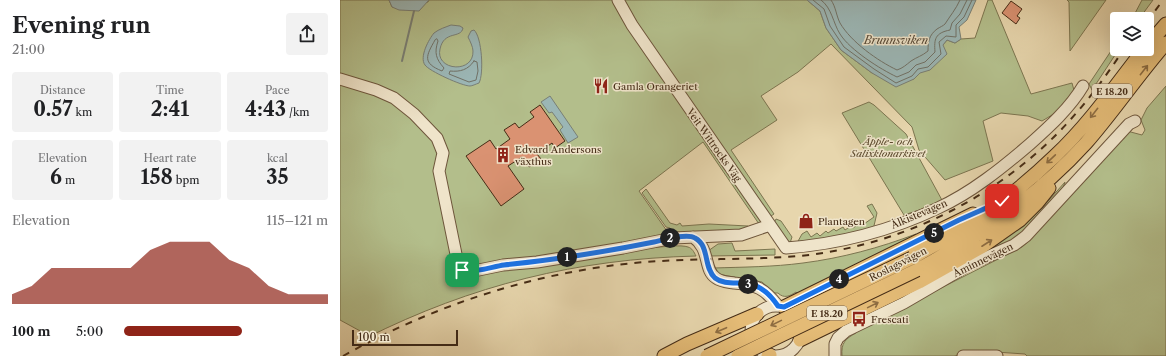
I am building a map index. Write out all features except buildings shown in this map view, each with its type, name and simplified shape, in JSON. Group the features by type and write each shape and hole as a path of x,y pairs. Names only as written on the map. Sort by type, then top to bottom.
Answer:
{"main road":[{"path":"1154,38 1166,24"},
{"name":"Roslagsvägen","path":"707,356 914,264 948,253 994,224 1032,195 1057,172 1103,123 1166,43"},
{"name":"Roslagsvägen","path":"738,356 914,264 1002,201 1056,156 1089,120 1139,56"},
{"path":"797,348 983,246 1020,220 1048,191 1057,172"},
{"path":"781,306 959,220 1002,201"},
{"path":"664,356 687,344 758,313"}],"street":[{"name":"Veit Wittrocks Väg","path":"618,0 632,25 786,248"},
{"path":"340,79 376,90 394,98 414,114 437,138 443,153 439,171 457,259 462,270 469,272 503,265 537,262 673,238 741,235 770,225"},
{"name":"Ålkistevägen","path":"786,248 825,243 865,235 938,208 974,187 1019,153 1041,134 1076,98 1083,86"},
{"name":"Åminnevägen","path":"835,356 835,344 838,338 846,331 904,303 971,264 1014,245 1026,236 1129,124 1135,121"},
{"path":"704,250 706,240 711,236"},
{"path":"693,237 700,241 709,269 715,278 724,282 754,285 770,295 781,306 792,311 798,318 801,326 797,348 785,354 771,356 759,349 752,338 752,326 764,295 763,291"},
{"path":"758,313 768,307 781,306"},
{"path":"963,356 997,356"}],"green space":[{"path":"340,0 389,0 392,7 428,2 429,0 807,0 820,11 826,28 841,50 872,73 914,79 947,40 955,43 961,39 975,38 988,0 992,0 1031,94 1072,83 1075,94 1062,109 1042,121 1028,116 1001,113 983,121 993,161 945,180 919,150 912,127 831,44 798,72 761,96 777,120 731,150 774,214 759,224 703,142 639,191 669,234 589,257 670,246 691,248 696,256 652,258 609,263 567,269 526,278 446,303 406,319 366,338 362,332 340,320"},
{"path":"1067,0 1106,0 1070,51 1069,2"},
{"path":"1142,0 1153,0 1144,12 1136,12"},
{"path":"1110,52 1110,56 1114,56 1092,90 1089,84"},
{"path":"1166,86 1166,356 1027,356 1025,354 980,351 954,356 842,356 844,342 856,333 856,331 1022,247 1127,131 1142,135 1145,130 1141,120 1147,108"},
{"name":"Äpple- och Salixklonarkivet","path":"869,102 906,134 943,202 904,215 842,113"},
{"path":"1065,182 1062,191 1019,238 966,260 1009,233 1041,209"},
{"path":"646,189 670,223 677,225 680,223 682,226 709,224 748,226 749,231 672,234 670,228 666,227 642,193"},
{"path":"872,204 877,213 873,230 797,243 802,234 807,231 811,237 817,233 820,236 826,231 828,233 834,229 836,231 843,227 845,230 851,226 853,228 859,224 861,226 874,217 867,206"},
{"path":"776,219 781,221 792,237 790,243 774,223"},
{"path":"916,234 918,237 799,295 796,292 789,296 782,296 778,293 774,293 762,282 717,274 714,268 758,267 818,261 860,252"},
{"path":"732,243 735,251 775,249 775,255 709,256 708,251 718,244"}],"water":[{"path":"389,0 429,0 419,11 399,10 392,7"},
{"name":"Brunnsviken","path":"807,0 976,0 967,20 959,27 961,39 955,43 947,40 943,45 947,54 930,70 920,73 914,79 896,87 872,73 841,50 826,28 820,11"},
{"path":"451,25 460,26 463,28 462,31 445,39 440,49 440,56 443,62 455,67 468,63 472,58 473,51 468,37 471,31 474,30 479,40 482,64 479,83 470,86 460,84 428,68 423,62 427,44 434,33"},
{"path":"550,96 578,137 568,143 560,130 563,127 552,112 549,113 541,102"}],"waterway":[{"path":"402,61 414,11"}],"railway":[{"path":"1154,12 1163,0"},
{"path":"343,356 408,324 475,297 580,270 662,261 799,256 837,250 875,241 912,229 948,213 982,194 1044,147 1071,119 1119,56"}],"place":[{"name":"Gamla Orangeriet","path":"601,86"},
{"name":"Edvard Andersons växthus","path":"503,155"},
{"name":"Plantagen","path":"806,221"},
{"name":"Frescati","path":"859,319"}],"route":[{"path":"462,270 469,272 503,265 537,262 623,248 673,238 693,237 700,241 709,269 715,278 724,282 754,285 770,295 778,306 784,307 959,220 1002,201"}]}
